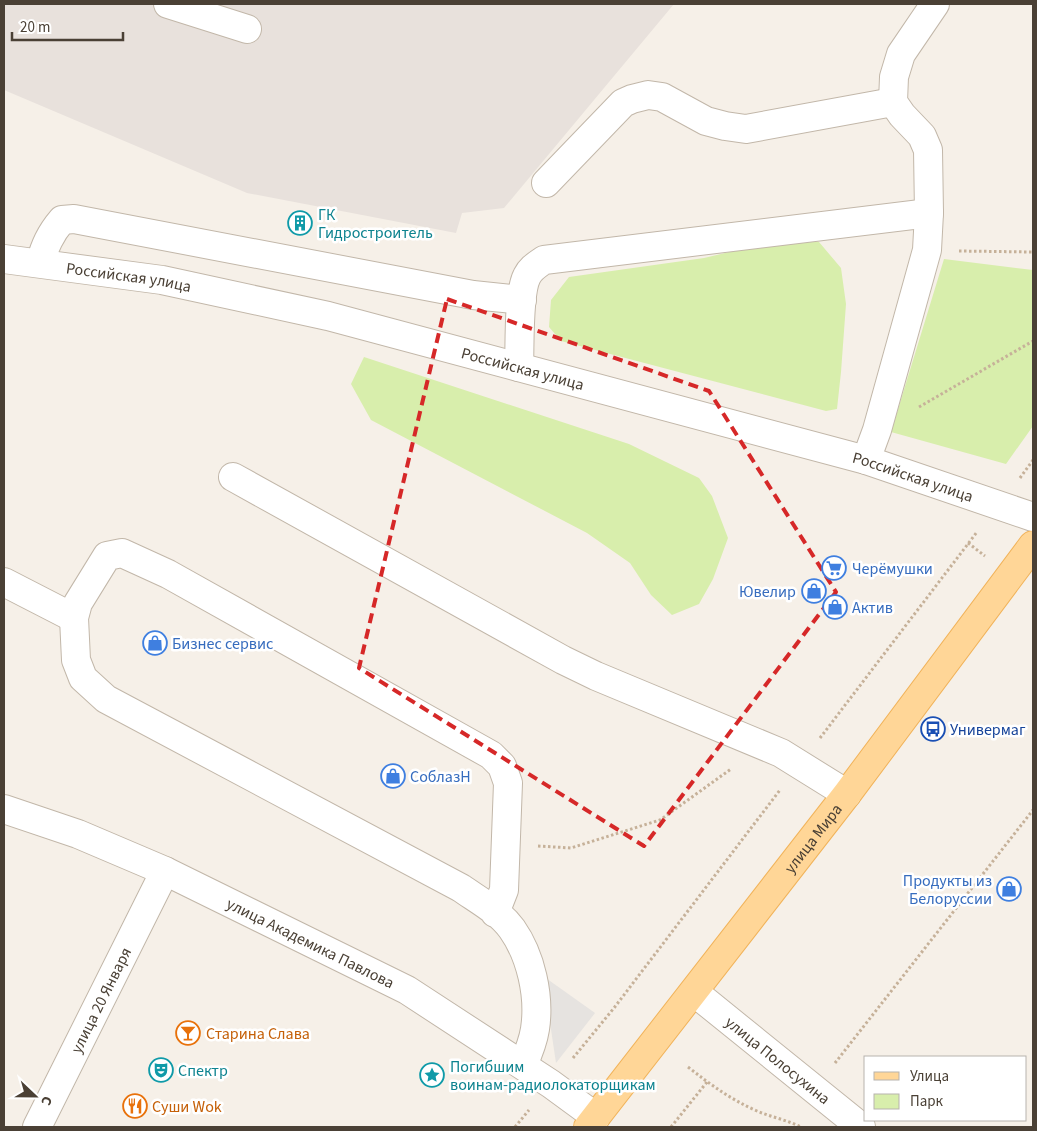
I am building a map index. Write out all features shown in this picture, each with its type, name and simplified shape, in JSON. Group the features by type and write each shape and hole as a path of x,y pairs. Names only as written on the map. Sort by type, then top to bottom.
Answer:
{"main road":[{"name":"улица Мира","path":"592,1122 847,794 1033,545"}],"street":[{"path":"168,4 247,29"},
{"path":"866,460 877,430 927,250 929,213 928,150 922,136 902,115 893,102 894,77 901,54 935,4"},
{"path":"546,183 623,103 648,95 662,97 706,121 746,129 893,102"},
{"path":"519,367 522,300 526,277 533,267 544,260 929,213"},
{"path":"40,264 46,242 53,230 62,220 74,219 472,295 522,300"},
{"name":"Российская улица","path":"4,259 162,280 328,316 866,460 1033,517"},
{"path":"233,477 564,660 596,676 781,752 847,794"},
{"path":"496,913 504,890 508,783 502,766 491,755 168,574 122,553 107,556 78,603 74,618 76,660 83,678 106,699 452,884 496,913 512,928 525,954 534,987 536,1008 535,1030 530,1050 522,1065"},
{"path":"4,582 74,618"},
{"name":"улица Академика Павлова","path":"4,810 78,834 165,871 407,990 522,1065 592,1122"},
{"name":"улица 20 Января","path":"37,1127 165,871"},
{"name":"улица Полосухина","path":"694,992 860,1127"}],"path":[{"path":"927,250 1033,252"},
{"path":"877,430 1033,341"},
{"path":"505,844 570,848 660,820 763,746"},
{"path":"814,1089 1033,810"},
{"path":"688,1067 737,1102 801,1127"},
{"path":"671,1127 707,1082"},
{"path":"515,1127 533,1106"}],"highlighted area":[{"path":"447,299 709,391 836,592 644,846 359,668"}],"shaded area":[{"path":"4,4 674,4 504,208 462,213 456,233 247,193 4,90"},
{"path":"543,976 595,1013 556,1063"}],"green space":[{"path":"797,236 819,242 841,268 846,304 837,409 826,411 561,341 549,327 551,300 569,277 704,258"},
{"path":"944,259 1033,270 1033,426 1006,464 891,432"},
{"path":"364,357 629,444 699,478 712,496 728,538 713,579 699,604 672,615 651,595 630,563 587,533 371,420 351,384"}],"place":[{"name":"ГК Гидростроитель","path":"300,223"},
{"name":"Черёмушки","path":"834,568"},
{"name":"Ювелир","path":"814,591"},
{"name":"Актив","path":"835,607"},
{"name":"Бизнес сервис","path":"155,643"},
{"name":"Универмаг","path":"933,729"},
{"name":"СоблазН","path":"393,776"},
{"name":"Продукты из Белоруссии","path":"1009,889"},
{"name":"Старина Слава","path":"188,1033"},
{"name":"Спектр","path":"161,1070"},
{"name":"Погибшим воинам-радиолокаторщикам","path":"432,1075"},
{"name":"Суши Wok","path":"135,1106"}]}
